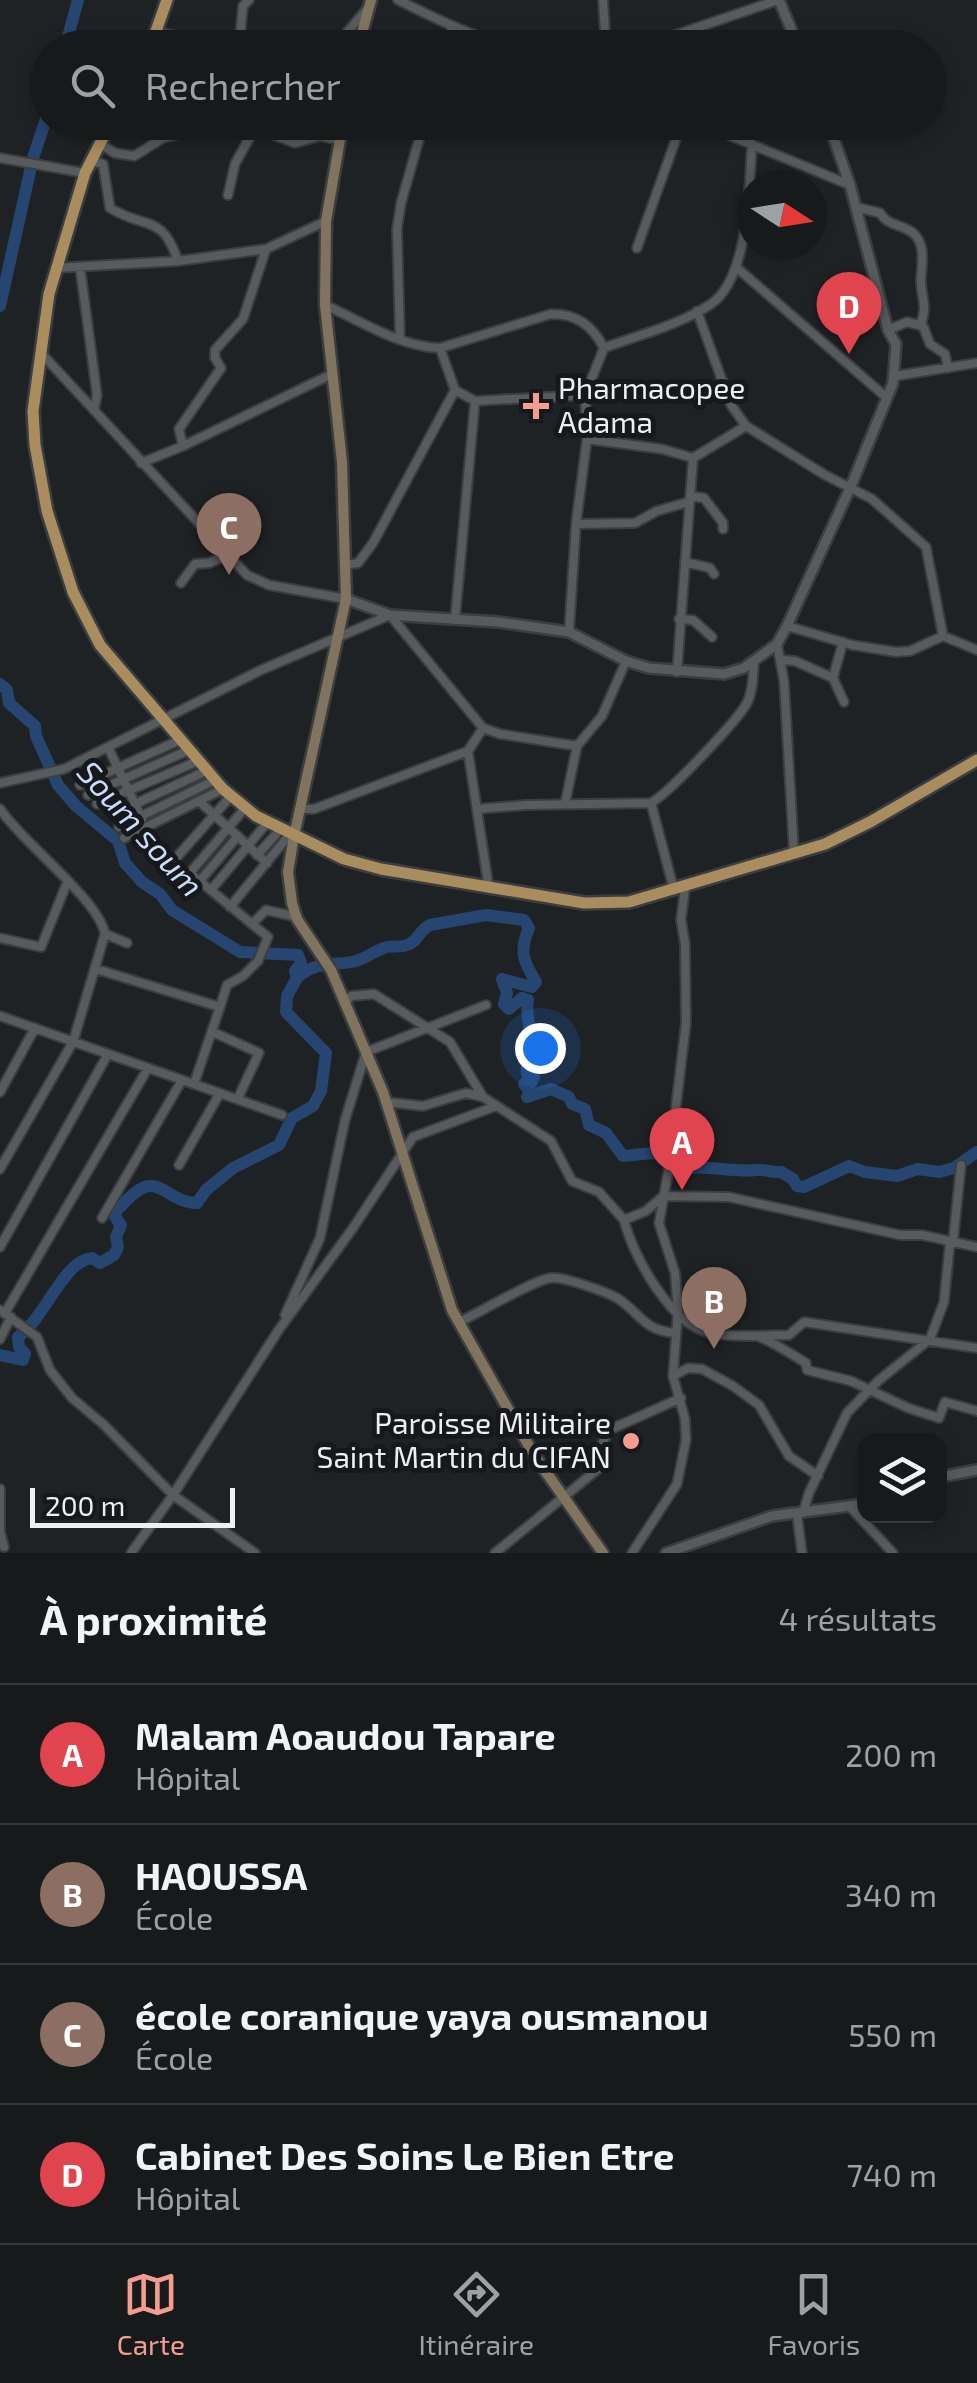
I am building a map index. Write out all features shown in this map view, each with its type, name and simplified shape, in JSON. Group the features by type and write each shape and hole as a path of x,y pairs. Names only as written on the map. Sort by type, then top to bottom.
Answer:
{"main road":[{"path":"157,30 167,0"},
{"path":"362,30 368,5"},
{"path":"102,140 88,167 55,268 40,352 33,411 47,511 72,592 100,645 210,775 245,808 288,834 344,859 381,869 584,904 629,902 794,854 870,822 977,760"},
{"path":"340,140 326,221 325,305 342,462 346,600 301,809 288,834 289,891 297,917 346,1002 386,1102 452,1310 515,1424 602,1553"}],"street":[{"path":"241,30 243,6 248,0"},
{"path":"398,0 466,30"},
{"path":"603,0 605,30"},
{"path":"690,30 778,0 791,30"},
{"path":"348,30 368,5"},
{"path":"451,30 452,26"},
{"path":"100,144 116,153 134,156 160,140"},
{"path":"228,195 235,164 248,140"},
{"path":"400,339 400,203 419,140"},
{"path":"637,248 676,140"},
{"path":"742,140 850,185"},
{"path":"40,352 227,555 258,581 346,600 390,615 569,632 626,661 677,672 724,674 754,663 777,644 788,626 895,376 896,344 888,330 834,140"},
{"path":"569,632 576,524 587,439 585,396 604,348 697,311 714,302 726,288 736,267 749,192 752,144"},
{"path":"0,158 88,167 103,164 110,208 153,223 164,231 178,261"},
{"path":"856,206 880,213 886,222 912,232 917,239 924,262 921,283 926,303 920,324 930,344 944,354 948,368"},
{"path":"55,268 178,261 266,249 326,221"},
{"path":"183,446 180,428 220,368 215,350 243,318 266,249"},
{"path":"80,267 97,396 94,410"},
{"path":"736,267 887,398"},
{"path":"325,305 426,348 440,348 550,314 565,314 594,330 604,348"},
{"path":"697,311 731,404 746,426 824,475 872,499 926,547 943,636"},
{"path":"888,330 907,322 920,324"},
{"path":"440,348 455,390 475,401 585,396"},
{"path":"895,376 977,363"},
{"path":"141,463 332,374"},
{"path":"346,565 358,563 373,544 455,390"},
{"path":"454,620 475,401"},
{"path":"587,439 662,449 694,458 746,426"},
{"path":"677,672 694,458"},
{"path":"576,524 635,522 689,499 704,498 722,523 722,529"},
{"path":"181,583 196,564 208,564 227,555"},
{"path":"685,562 710,568 714,574"},
{"path":"0,782 64,769 161,718 390,615"},
{"path":"390,615 482,728 577,746"},
{"path":"680,619 698,623 712,637"},
{"path":"788,626 896,652 910,651 943,636 977,650"},
{"path":"832,678 843,642"},
{"path":"777,644 782,660 794,854"},
{"path":"782,660 794,661 832,678 844,702"},
{"path":"565,804 577,746 602,716 626,661"},
{"path":"478,809 651,803 746,705 754,663"},
{"path":"301,809 314,808 468,750 482,728"},
{"path":"80,785 180,740"},
{"path":"108,746 146,828"},
{"path":"468,750 489,890"},
{"path":"88,795 124,779 210,775"},
{"path":"97,804 128,791 210,775"},
{"path":"124,838 200,802 210,775"},
{"path":"118,812 210,775"},
{"path":"176,858 214,815 210,775"},
{"path":"119,826 210,775"},
{"path":"200,802 267,863"},
{"path":"632,1553 677,1484 686,1440 674,1376 676,1274 658,1223 686,1023 685,944 680,889 651,803"},
{"path":"194,1084 228,986 249,971 266,948 268,936 230,908 190,870 245,808"},
{"path":"0,1169 73,1042 104,934 103,924 84,896 1,814"},
{"path":"211,890 268,823"},
{"path":"257,856 288,834"},
{"path":"230,908 288,834"},
{"path":"200,882 238,836"},
{"path":"0,938 44,945 68,883"},
{"path":"252,924 266,910 297,917"},
{"path":"104,934 127,943"},
{"path":"96,969 220,1008"},
{"path":"346,1002 351,996 374,994 428,1026 457,1048 483,1097"},
{"path":"278,1331 320,1238 345,1120 366,1052 486,1005"},
{"path":"0,1016 282,1115"},
{"path":"0,1092 35,1028"},
{"path":"212,1032 259,1054 238,1098"},
{"path":"0,1247 108,1054"},
{"path":"0,1339 5,1313 148,1068"},
{"path":"102,1218 182,1080"},
{"path":"386,1102 424,1106 466,1093 483,1097 552,1141 572,1181 600,1192 624,1220 641,1264 659,1293 700,1330 712,1334 789,1335 804,1322 977,1348"},
{"path":"178,1165 220,1094"},
{"path":"131,1553 413,1136 496,1106"},
{"path":"802,1553 800,1514 847,1412 930,1339 944,1302 960,1164"},
{"path":"624,1220 646,1211 663,1196 729,1197 900,1235 977,1247"},
{"path":"459,1322 550,1278 608,1294 625,1304 640,1322 663,1332 675,1332"},
{"path":"5,1313 32,1332 50,1370 72,1398 173,1495 254,1553"},
{"path":"754,1334 793,1354 806,1364 807,1370 871,1389 908,1408 939,1418 944,1402 977,1412"},
{"path":"674,1376 688,1368 702,1369 734,1386 759,1405 790,1456 818,1476"},
{"path":"496,1553 599,1468 599,1450 609,1430 680,1398"},
{"path":"947,1475 977,1470"},
{"path":"0,1489 4,1547"},
{"path":"666,1553 772,1516 857,1506"},
{"path":"852,1508 894,1553"}],"waterway":[{"name":"Soum soum","path":"70,30 78,0"},
{"name":"Soum soum","path":"0,306 39,140"},
{"name":"Soum soum","path":"0,684 7,690 9,703 35,726 58,785 76,806 118,841 125,863 142,882 160,894 172,910 240,952 298,955 301,963 295,971 297,978 319,966 356,961 386,947 407,945 430,925 486,915 524,920 529,928 524,956 536,982 532,987 502,979 507,993 504,1004 509,1009 522,998 528,1000 528,1042 551,1058 548,1065 533,1060 527,1065 527,1074 534,1077 531,1083 524,1084 530,1092 527,1097 551,1089 569,1097 572,1104 585,1109 589,1125 606,1133 623,1156 661,1154 683,1169 781,1172 804,1187 849,1166 897,1176 918,1169 939,1172 954,1168 977,1152"},
{"path":"0,1355 23,1360 25,1354 18,1337 63,1279 82,1261 92,1258 100,1263 114,1255 121,1225 115,1217 117,1209 136,1192 153,1186 197,1203 206,1190 233,1168 279,1145 292,1118 313,1106 321,1091 326,1053 286,1012 287,996 297,978"}],"place":[{"name":"Cabinet Des Soins Le Bien Etre","path":"849,354"},
{"name":"Pharmacopee Adama","path":"536,406"},
{"name":"école coranique yaya ousmanou","path":"229,575"},
{"name":"Malam Aoaudou Tapare","path":"682,1190"},
{"name":"HAOUSSA","path":"714,1349"},
{"name":"Paroisse Militaire Saint Martin du CIFAN","path":"631,1441"}]}
